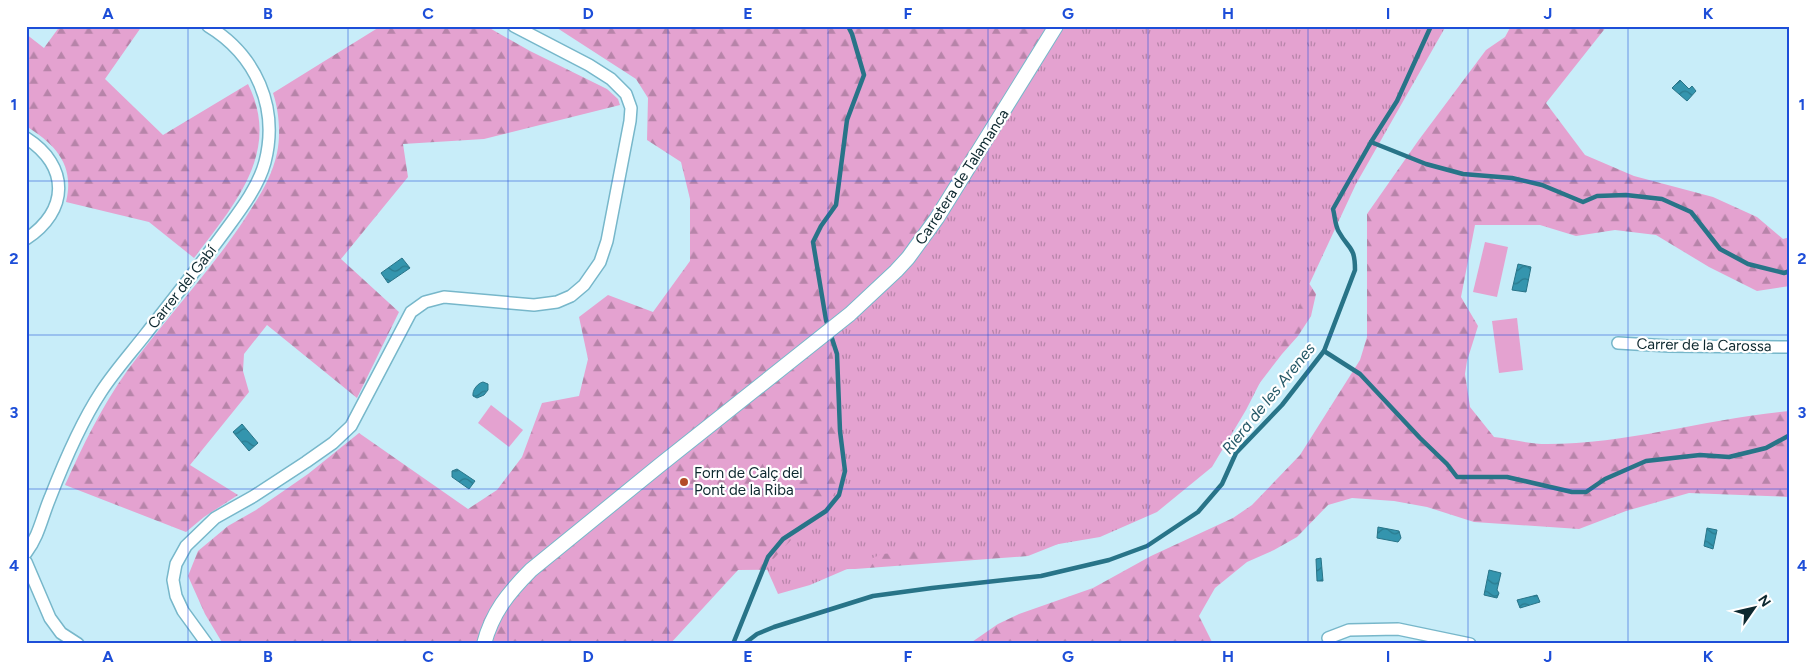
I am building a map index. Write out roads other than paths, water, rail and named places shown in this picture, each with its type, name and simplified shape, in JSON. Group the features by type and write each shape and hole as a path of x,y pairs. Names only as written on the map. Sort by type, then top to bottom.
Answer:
{"street":[{"name":"Carrer del Gabí","path":"26,553 38,532 69,454 101,392 215,245 244,204 265,163 270,119 266,98 257,77 242,55 222,35 208,26"},
{"path":"207,644 183,611 176,596 173,580 176,564 186,546 215,518 254,496 306,462 333,443 351,426 412,312 426,302 444,297 534,305 557,302 571,296 584,285 600,262 607,241 630,121 631,108 626,94 611,80 589,65 514,26"},
{"name":"Carretera de Talamanca","path":"484,644 491,620 513,589 531,570 850,314 890,278 918,244 1011,102 1056,26"},
{"path":"26,138 44,152 55,167 59,183 54,210 35,234 26,239"},
{"name":"Carrer de la Carossa","path":"1618,343 1669,346 1790,347"},
{"path":"26,562 50,618 61,633 78,644"},
{"path":"1328,638 1349,630 1398,629 1470,644"}],"water":[{"path":"1680,80 1689,89 1692,86 1696,91 1687,101 1672,88"},
{"path":"402,258 410,268 388,283 381,273"},
{"path":"1518,264 1531,267 1526,292 1512,290"},
{"path":"483,382 488,384 488,390 484,395 477,398 473,396 473,391"},
{"path":"242,424 258,443 249,451 233,432"},
{"path":"457,469 475,481 469,489 452,477 452,471"},
{"path":"1378,527 1399,531 1401,538 1398,542 1377,538"},
{"path":"1707,528 1717,530 1713,549 1704,546"},
{"path":"1321,558 1323,581 1317,581 1316,559"},
{"path":"1489,570 1501,573 1497,598 1484,595"},
{"path":"1537,595 1540,602 1520,608 1517,600"}],"waterway":[{"path":"733,644 768,557 783,539 826,511 839,495 845,471 840,431 837,354 826,320 813,242 821,226 836,205 847,120 864,75 848,26"},
{"name":"Riera de les Arenes","path":"744,644 757,634 774,627 873,596 1041,576 1109,560 1147,546 1198,512 1222,484 1236,453 1282,405 1324,351 1355,270 1353,252 1338,230 1333,209 1397,101 1431,26"},
{"path":"1371,142 1426,164 1463,174 1512,178 1542,185 1583,202 1597,196 1626,195 1662,199 1691,212 1720,249 1748,264 1784,273 1790,271"},
{"path":"1324,351 1360,374 1447,464 1457,477 1507,477 1572,492 1586,492 1605,479 1646,461 1700,455 1729,457 1766,448 1790,435"}],"place":[{"name":"Forn de Calç del Pont de la Riba","path":"684,482"}]}
